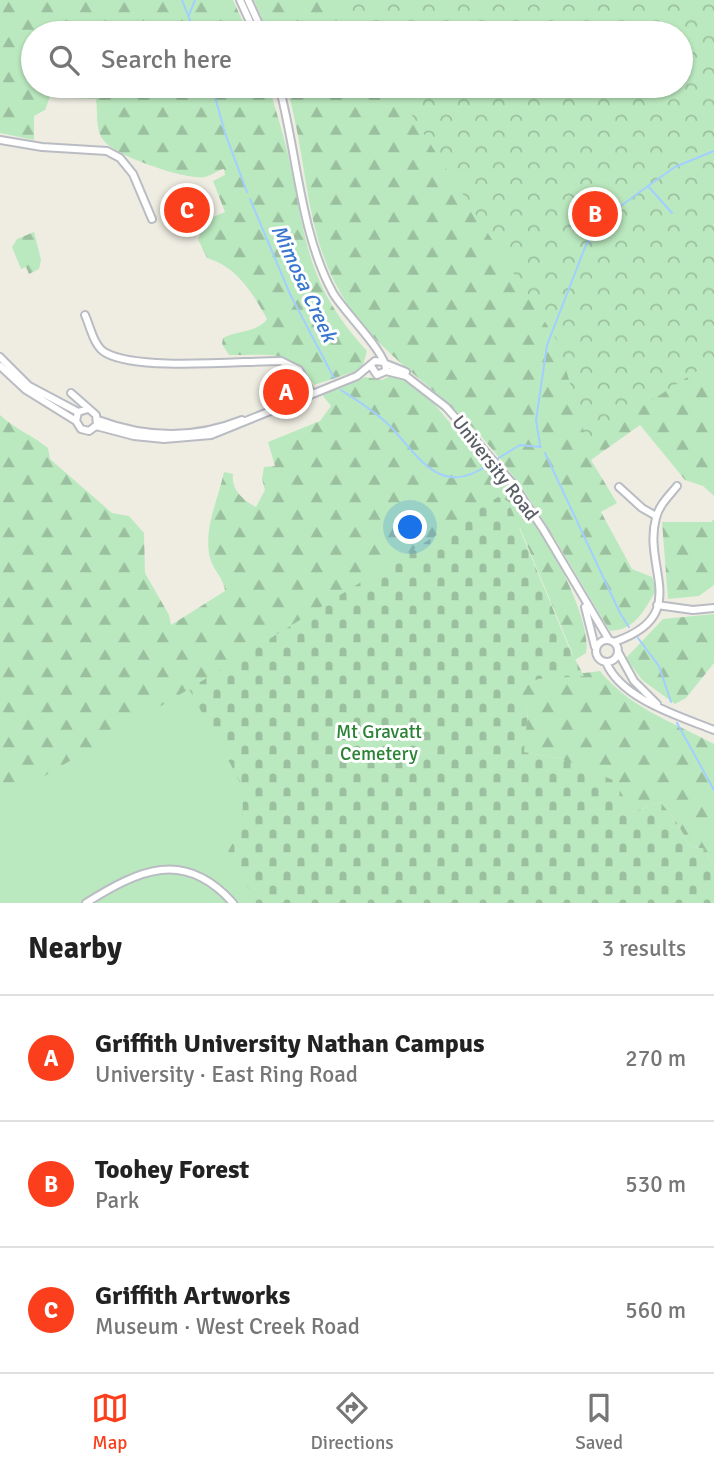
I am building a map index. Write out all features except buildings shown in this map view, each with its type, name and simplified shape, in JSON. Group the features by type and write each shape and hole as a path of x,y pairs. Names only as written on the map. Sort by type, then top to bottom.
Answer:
{"street":[{"path":"245,2 251,21"},
{"path":"245,2 255,21"},
{"path":"280,98 317,263 338,306 373,351 374,374"},
{"path":"280,98 320,264 345,312 385,366"},
{"path":"0,140 42,147 107,151 120,158 133,174 152,219"},
{"path":"85,315 98,345 106,353 147,362 281,361 299,370 312,394"},
{"path":"0,357 29,386 82,411 94,412 97,423"},
{"path":"357,376 372,364 385,366"},
{"path":"0,366 43,403 76,421 84,431 97,423 137,431 187,434 228,426 357,376 380,375 385,366"},
{"name":"University Road","path":"385,366 398,367 446,407 513,484 563,560 634,681 658,705"},
{"path":"97,423 134,436 164,439 211,436 312,394"},
{"path":"76,421 82,411"},
{"path":"615,646 613,660 606,662 597,657 596,649 599,643 615,646 646,623 657,605 661,582 654,536 656,516 677,486"},
{"path":"619,487 642,508 656,516"},
{"name":"University Road","path":"580,592 596,649"},
{"path":"657,605 693,610 714,607"},
{"name":"University Road","path":"606,662 628,691 641,700 714,730"},
{"name":"University Road","path":"695,723 714,736"},
{"path":"86,903 130,876 172,870 206,880 233,903"}],"green space":[{"path":"0,0 233,0 243,21 21,21 21,98 50,98 45,110 34,116 34,140 0,133"},
{"path":"254,0 714,0 714,496 703,486 685,480 640,425 591,460 617,503 601,512 632,569 652,577 656,590 638,618 626,627 610,631 532,503 497,455 459,413 363,326 348,305 334,281 317,234 290,98 693,98 693,21 263,21"},
{"path":"338,0 714,0 714,360 587,442 558,342 401,98 693,98 693,21 351,21"},
{"path":"73,98 272,98 313,264 332,306 367,351 362,369 314,385 287,359 268,355 229,355 222,344 223,338 258,327 267,319 243,282 218,262 207,258 198,239 202,231 198,223 225,212 213,181 225,175 224,169 207,176 182,175 136,160 111,147 101,137 96,99"},
{"path":"34,232 41,260 39,269 29,274 26,267 21,269 12,247 17,239"},
{"path":"390,376 412,384 422,392 508,483 524,504 549,545 573,593 586,637 586,653 575,660 520,528 245,785 260,903 242,903 0,825 0,415 48,448 50,459 112,513 129,516 144,533 145,573 169,615 171,625 225,591 208,547 210,525 224,472 233,474 234,485 239,494 256,507 265,490 262,479 264,467 275,466 268,442 320,421 331,406 323,396 325,394 365,377 382,380"},
{"name":"Mt Gravatt Cemetery","path":"498,497 508,501 570,650 584,676 538,679 518,691 528,711 524,752 562,759 613,780 633,812 660,802 674,818 690,846 704,849 714,866 714,903 256,903 228,851 242,827 243,787 189,689"},
{"path":"714,519 714,585 699,596 668,599 662,522 711,522"},
{"path":"714,614 714,663 686,698 675,704 642,680 626,658 663,619"},
{"path":"600,671 638,705 714,744 714,866 704,849 690,846 674,818 660,802 633,812 562,759 523,752 528,711 517,691 538,679"},
{"path":"189,689 243,788 242,827 228,851 256,903 0,903 0,803"}],"waterway":[{"name":"Mimosa Creek","path":"182,0 190,21"},
{"name":"Mimosa Creek","path":"189,15 195,0"},
{"name":"Mimosa Creek","path":"215,98 247,192"},
{"path":"540,445 536,420 547,345 586,245 618,208 675,167 714,151"},
{"path":"648,186 672,213"},
{"name":"Mimosa Creek","path":"250,199 290,294 334,378"},
{"name":"Mimosa Creek","path":"341,390 385,421 432,470 444,476 457,477 471,474 488,465"},
{"name":"Mimosa Creek","path":"497,459 520,445 541,447"},
{"name":"Mimosa Creek","path":"545,453 629,627"},
{"name":"Mimosa Creek","path":"638,638 659,666 671,702"},
{"name":"Mimosa Creek","path":"677,723 714,790"}],"place":[{"name":"Griffith Artworks","path":"187,210"},
{"name":"Toohey Forest","path":"595,214"},
{"name":"Griffith University Nathan Campus","path":"286,392"}]}
